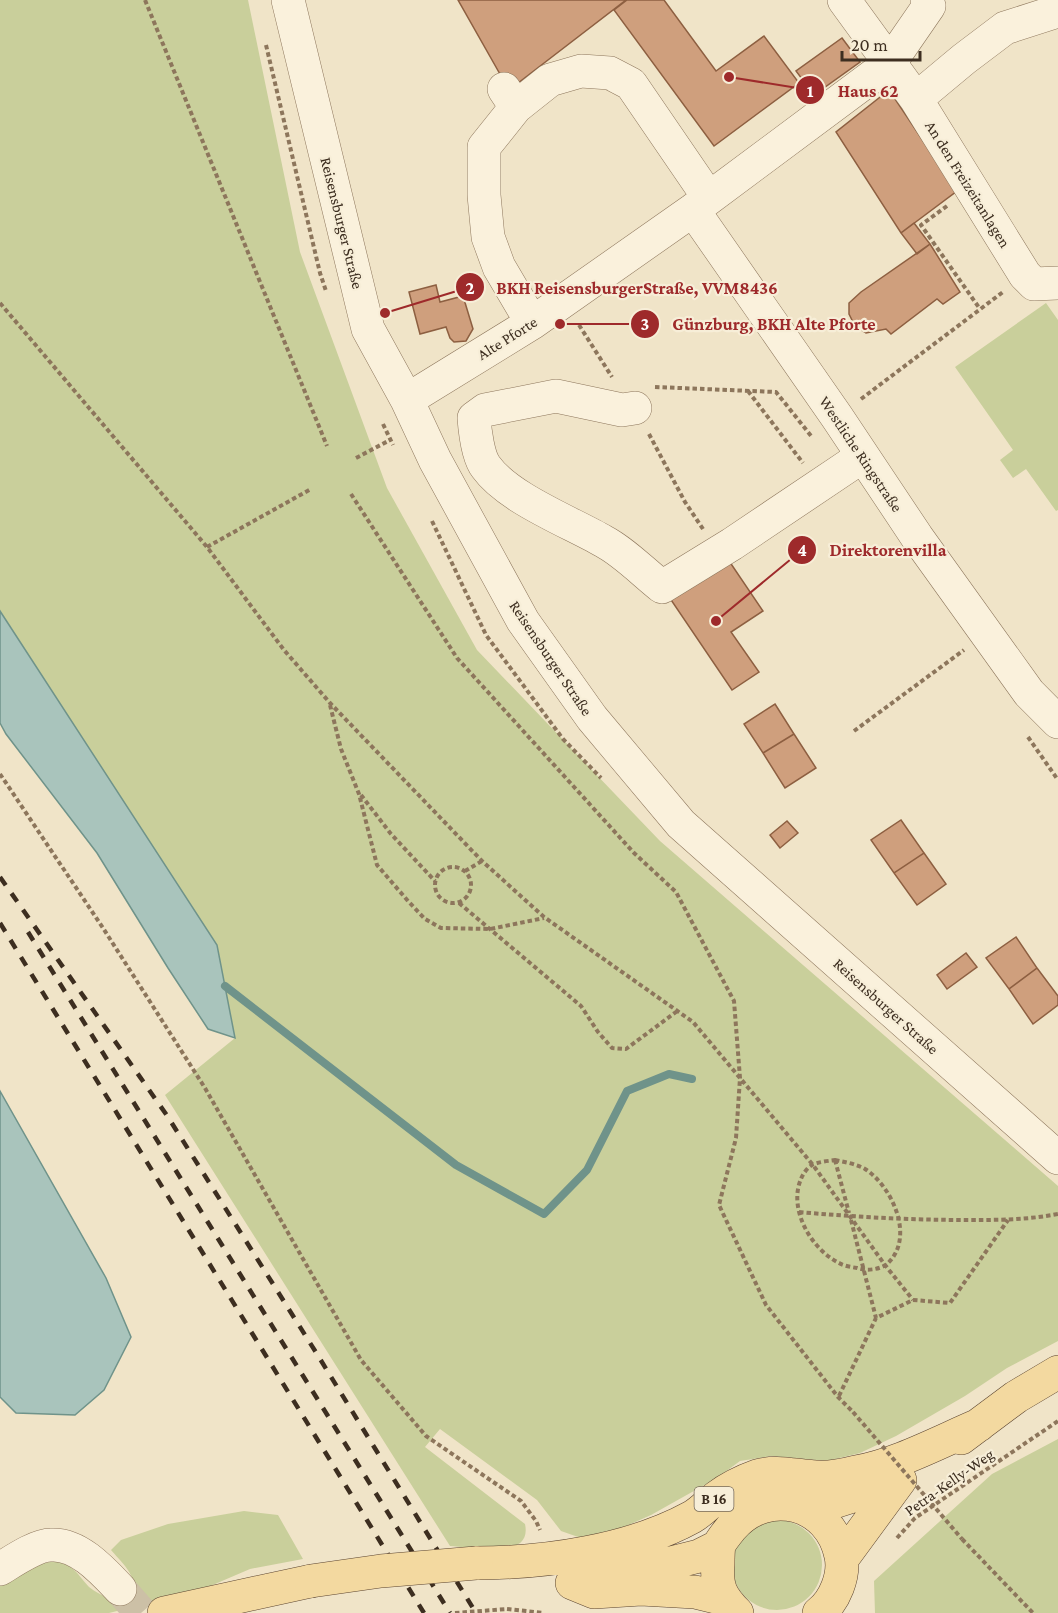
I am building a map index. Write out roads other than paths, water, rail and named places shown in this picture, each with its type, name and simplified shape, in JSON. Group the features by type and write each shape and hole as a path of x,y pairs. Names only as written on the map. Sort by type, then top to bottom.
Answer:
{"main road":[{"name":"B 16","path":"730,1606 719,1588 717,1573 719,1546 742,1516 763,1505 787,1503 809,1510 900,1480 1016,1396 1058,1372"},
{"name":"B 16","path":"556,1565 667,1528 694,1516 737,1484 759,1476 790,1473 818,1478 858,1472 892,1461 979,1425"},
{"name":"B 16","path":"824,1611 839,1585 842,1558 900,1480"},
{"path":"809,1510 825,1522 837,1539 842,1558"},
{"name":"B 16","path":"164,1613 317,1591 423,1587 481,1573 556,1565 615,1567 671,1563 699,1556 719,1546"},
{"name":"B 16","path":"556,1565 594,1592 652,1590 695,1592 730,1606"},
{"name":"B 16","path":"261,1613 317,1591"},
{"path":"594,1592 641,1613"}],"street":[{"name":"Reisensburger Straße","path":"288,0 368,330 407,400 435,460 523,621 592,718 681,824 1058,1158"},
{"name":"Alte Pforte","path":"407,400 532,323 701,204 889,64 929,6 927,0"},
{"name":"An den Freizeitanlagen","path":"848,1 889,64 916,99 1025,275 1034,284 1058,283"},
{"path":"916,99 1005,28 1058,11"},
{"name":"Westliche Ringstraße","path":"532,323 500,267 488,237 484,195 484,147 510,98 550,80 581,71 610,73 631,84 701,204 825,427 863,456 917,537 1029,693 1058,723"},
{"path":"642,398 622,410 556,396 485,410 474,418 475,432 484,466 496,479 532,503 606,542 662,587 863,456"},
{"path":"0,1569 29,1552 50,1545 76,1550 103,1570 120,1588"}],"water":[{"path":"0,611 217,945 235,1038 208,1029 97,853 6,734 0,723"},
{"path":"0,1091 106,1278 131,1337 104,1390 75,1415 16,1413 0,1397"}],"waterway":[{"path":"225,986 456,1165 544,1214 587,1170 627,1091 669,1074 692,1079"}],"tunnel":[{"path":"120,1589 141,1613"}],"railway":[{"path":"0,877 168,1117 476,1613"},
{"path":"0,923 424,1613"},
{"path":"28,932 450,1613"}],"place":[{"name":"Haus 62","path":"729,77"},
{"name":"BKH ReisensburgerStraße, VVM8436","path":"385,313"},
{"name":"Günzburg, BKH Alte Pforte","path":"560,324"},
{"name":"Direktorenvilla","path":"716,621"}]}
